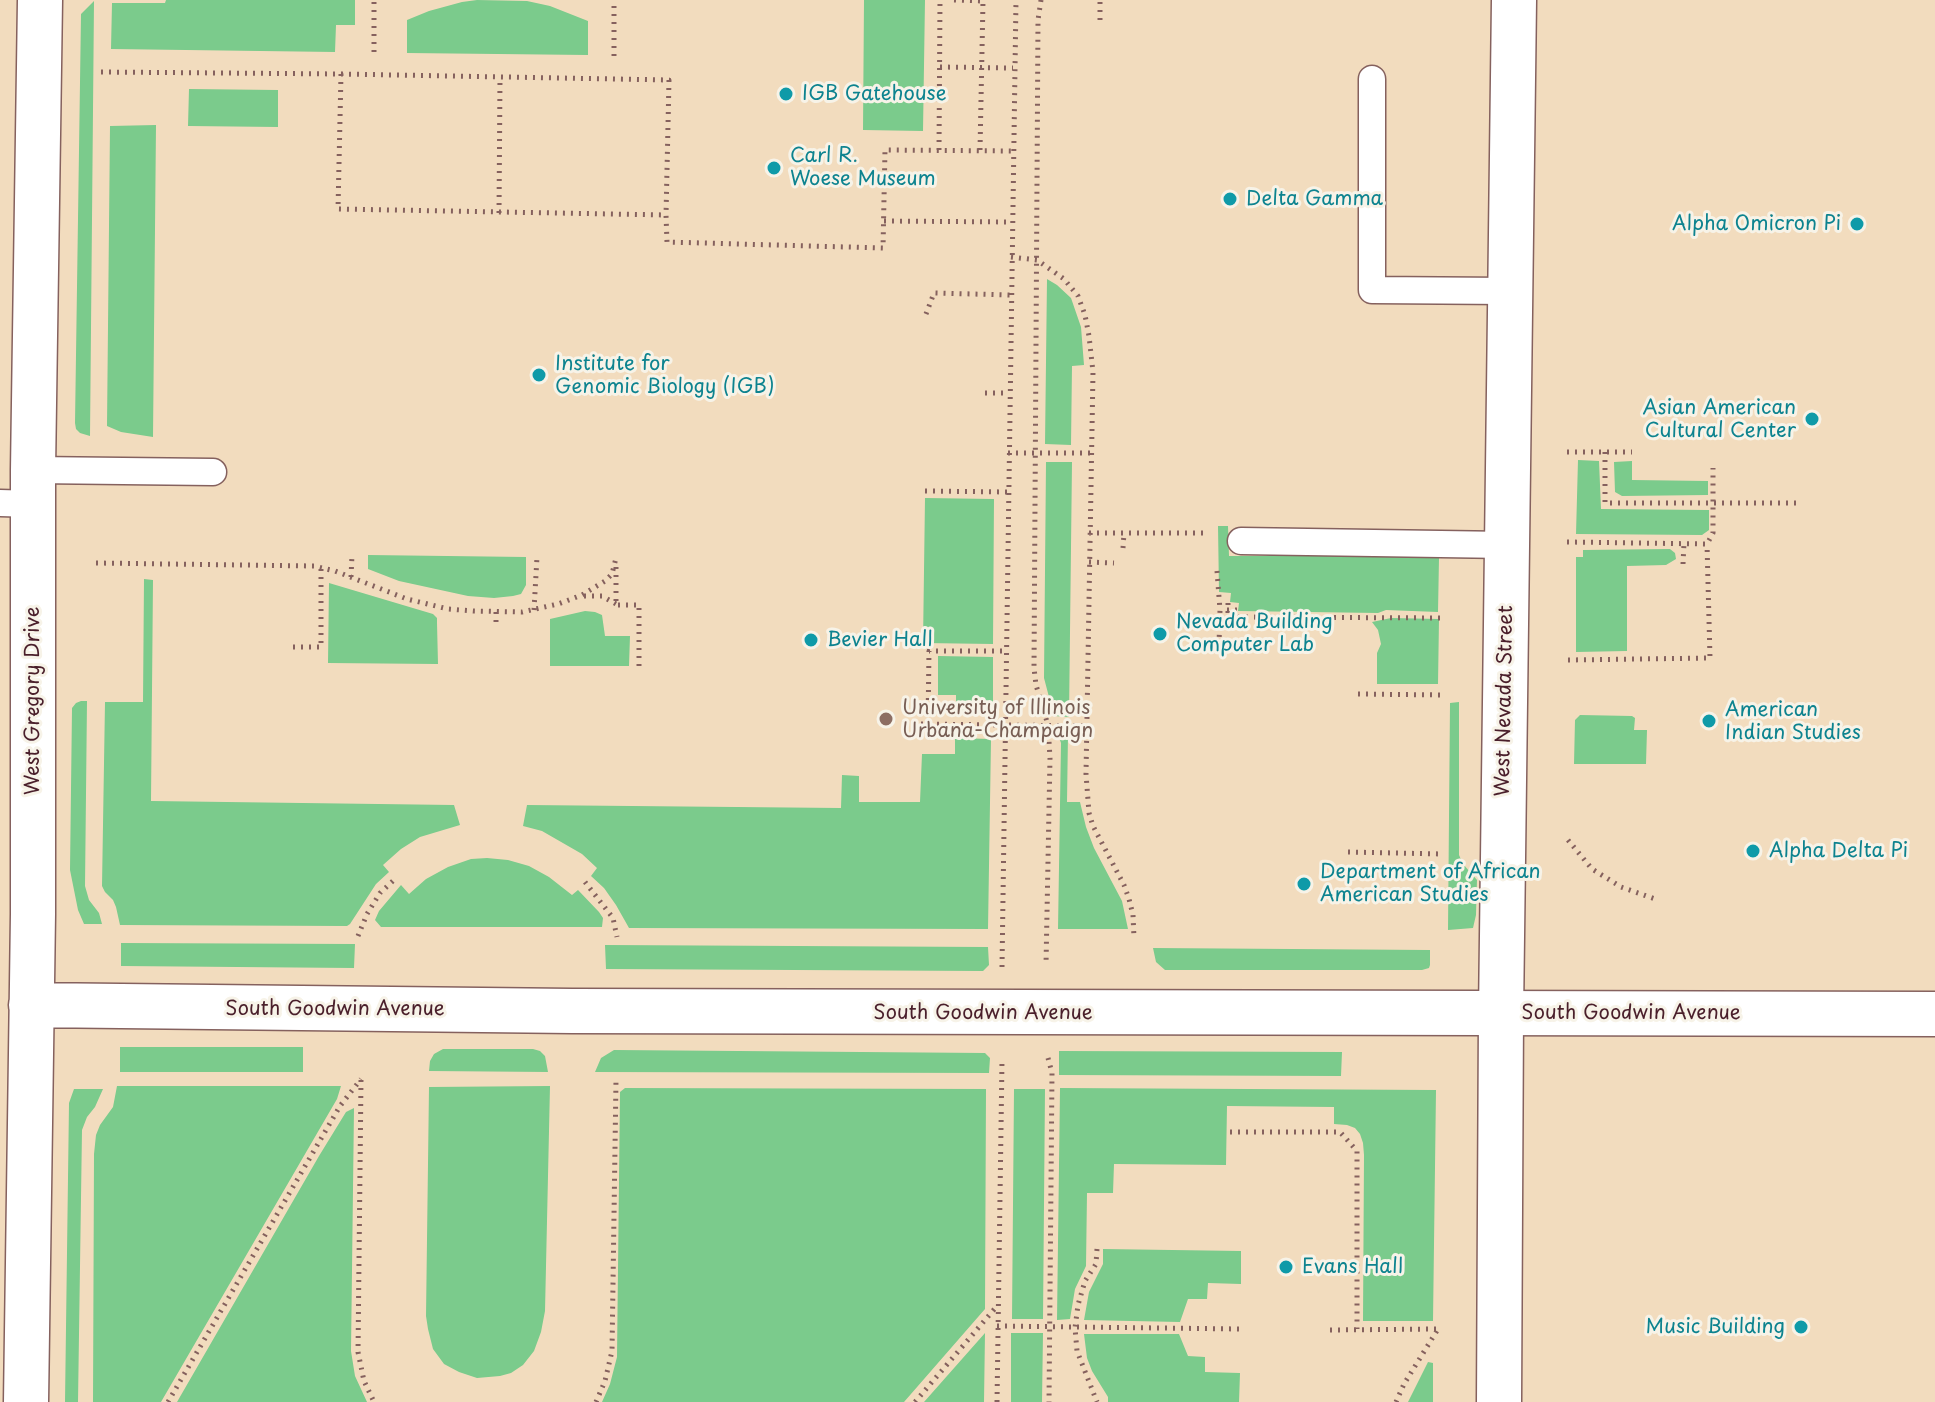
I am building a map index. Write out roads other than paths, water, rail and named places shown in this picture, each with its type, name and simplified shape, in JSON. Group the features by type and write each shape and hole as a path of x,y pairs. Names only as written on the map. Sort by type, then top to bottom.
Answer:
{"street":[{"name":"West Gregory Drive","path":"26,1402 31,1005 22,492 40,0"},
{"name":"West Nevada Street","path":"1499,1402 1514,0"},
{"name":"South Goodwin Avenue","path":"31,1005 588,1011 1935,1014"}],"lane":[{"path":"1372,79 1372,290 1509,291"},
{"path":"22,492 213,472"},
{"path":"1241,541 1507,545"}],"place":[{"name":"IGB Gatehouse","path":"786,94"},
{"name":"Carl R. Woese Museum","path":"774,168"},
{"name":"Delta Gamma","path":"1230,199"},
{"name":"Alpha Omicron Pi","path":"1857,224"},
{"name":"Institute for Genomic Biology (IGB)","path":"539,375"},
{"name":"Asian American Cultural Center","path":"1812,419"},
{"name":"Nevada Building Computer Lab","path":"1160,634"},
{"name":"Bevier Hall","path":"811,640"},
{"name":"University of Illinois Urbana-Champaign","path":"886,719"},
{"name":"American Indian Studies","path":"1709,721"},
{"name":"Alpha Delta Pi","path":"1753,851"},
{"name":"Department of African American Studies","path":"1304,884"},
{"name":"Evans Hall","path":"1286,1267"},
{"name":"Music Building","path":"1801,1327"}]}
